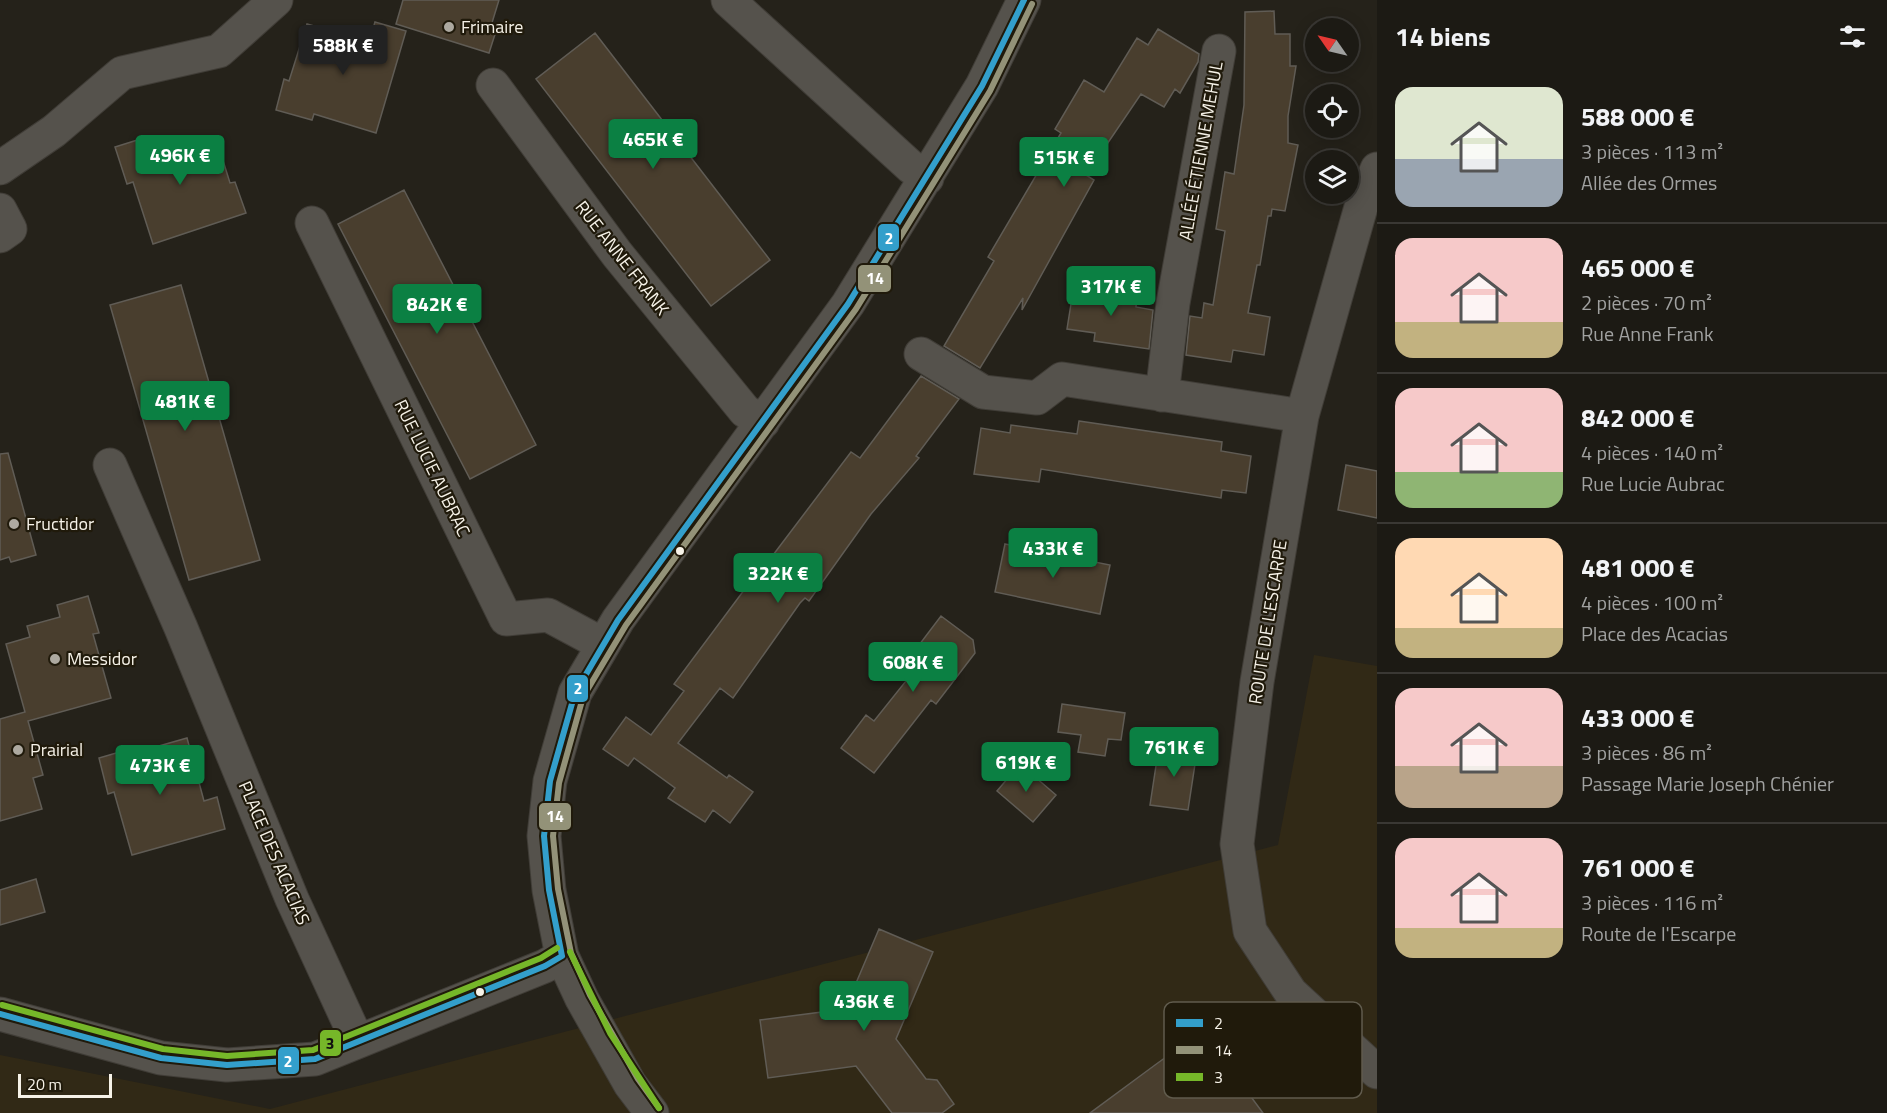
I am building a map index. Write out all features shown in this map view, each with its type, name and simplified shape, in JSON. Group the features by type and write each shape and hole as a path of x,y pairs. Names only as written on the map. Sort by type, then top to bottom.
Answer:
{"street":[{"path":"0,168 54,131 122,73 219,51 276,0"},
{"path":"728,0 911,167 927,178"},
{"path":"652,1113 630,1084 599,1032 562,956 549,890 544,836 550,781 575,693 602,644 848,304 982,86 1024,0"},
{"name":"ALLÉE ÉTIENNE MEHUL","path":"1162,395 1173,303 1219,51"},
{"name":"RUE ANNE FRANK","path":"493,85 617,255 745,411 763,423"},
{"name":"ROUTE DE L'ESCARPE","path":"1301,1002 1291,993 1250,932 1237,844 1257,682 1302,416 1358,218 1377,169"},
{"path":"0,210 10,230 0,236"},
{"name":"RUE LUCIE AUBRAC","path":"312,224 506,619 548,615 602,644"},
{"path":"921,354 983,392 1037,398 1062,379 1302,416"},
{"name":"PLACE DES ACACIAS","path":"110,465 181,628 296,908 357,1040"},
{"path":"0,1014 161,1058 227,1065 315,1059 357,1040 545,966 562,956"},
{"name":"ROUTE DE L'ESCARPE","path":"1362,1058 1377,1072"}],"shaded area":[{"path":"1314,655 1377,666 1377,1113 0,1113 0,1055 270,1109 1278,845"}],"building":[{"name":"Frimaire","path":"403,0 499,0 491,26 497,28 489,53 396,24"},
{"path":"1274,11 1275,34 1290,34 1290,66 1296,66 1288,116 1288,143 1298,145 1285,211 1272,209 1271,216 1268,216 1260,265 1257,265 1248,313 1270,317 1264,355 1233,350 1231,362 1186,355 1190,316 1202,318 1204,303 1213,305 1225,231 1216,229 1225,172 1234,174 1244,105 1245,12"},
{"path":"375,22 406,31 376,133 314,114 312,120 276,110 284,79 289,81 307,24 369,42"},
{"path":"1158,29 1199,54 1198,62 1180,93 1175,89 1164,107 1141,94 1086,175 1094,180 1022,310 1023,298 980,368 944,346 994,261 988,257 1061,133 1055,129 1084,80 1104,92 1137,38 1148,45"},
{"path":"595,33 770,260 711,306 536,79"},
{"path":"147,137 150,148 182,137 185,148 216,138 230,183 235,182 246,213 153,244 133,182 127,184 115,147"},
{"path":"404,190 536,445 470,479 338,224"},
{"path":"181,285 260,560 189,580 110,305"},
{"path":"1074,285 1137,294 1136,307 1153,310 1149,349 1094,341 1095,333 1067,329"},
{"path":"921,376 959,399 916,456 919,458 871,514 809,601 805,598 800,603 733,698 720,688 678,743 727,778 729,775 753,792 730,823 713,810 705,822 668,798 675,788 634,758 628,766 603,749 626,717 651,735 684,691 674,684 762,566 764,567 851,452 860,458"},
{"path":"1079,421 1222,442 1221,451 1251,456 1246,493 1222,490 1221,498 1041,469 1039,482 974,474 981,428 1010,433 1011,425 1077,434"},
{"name":"Fructidor","path":"8,453 36,555 11,562 9,557 0,560 0,454"},
{"path":"1346,465 1377,471 1377,518 1338,510"},
{"path":"1005,544 1110,565 1100,614 995,592"},
{"name":"Messidor","path":"88,596 99,633 93,634 111,698 28,721 43,775 33,778 42,809 0,821 0,719 25,712 6,644 30,637 27,626 60,617 57,605"},
{"path":"941,616 973,640 975,653 936,704 931,700 874,773 841,748 866,715 874,721 906,681 897,674"},
{"path":"1062,704 1125,713 1121,740 1108,739 1105,756 1078,752 1081,735 1058,732"},
{"path":"187,738 204,801 217,797 225,829 132,855 114,792 108,794 99,758 130,749 131,754"},
{"path":"1159,746 1197,751 1188,810 1150,805"},
{"path":"1020,764 1056,795 1033,822 997,791"},
{"path":"36,879 45,912 0,925 0,890"},
{"path":"879,929 933,952 896,1039 926,1079 937,1080 954,1104 942,1113 892,1113 856,1066 768,1078 760,1020 845,1009"},
{"path":"1164,1058 1164,1098 1252,1098 1263,1113 1090,1113"}],"transit line":[{"name":"2","path":"562,956 549,890 544,836 550,781 575,693 618,620 848,304 982,86 1024,0"},
{"name":"14","path":"659,1108 638,1079 590,995 571,953 558,889 553,836 559,783 583,697 626,625 856,309 990,91 1032,4"},
{"name":"3","path":"2,1005 163,1049 227,1056 313,1050 541,958 557,948"},
{"name":"3","path":"570,952 610,1033 659,1108"},
{"name":"2","path":"0,1014 161,1058 227,1065 315,1059 545,966 562,956"}],"place":[{"name":"Frimaire","path":"449,27"},
{"name":"Fructidor","path":"14,524"},
{"name":"Messidor","path":"55,659"},
{"name":"Prairial","path":"18,750"}]}
